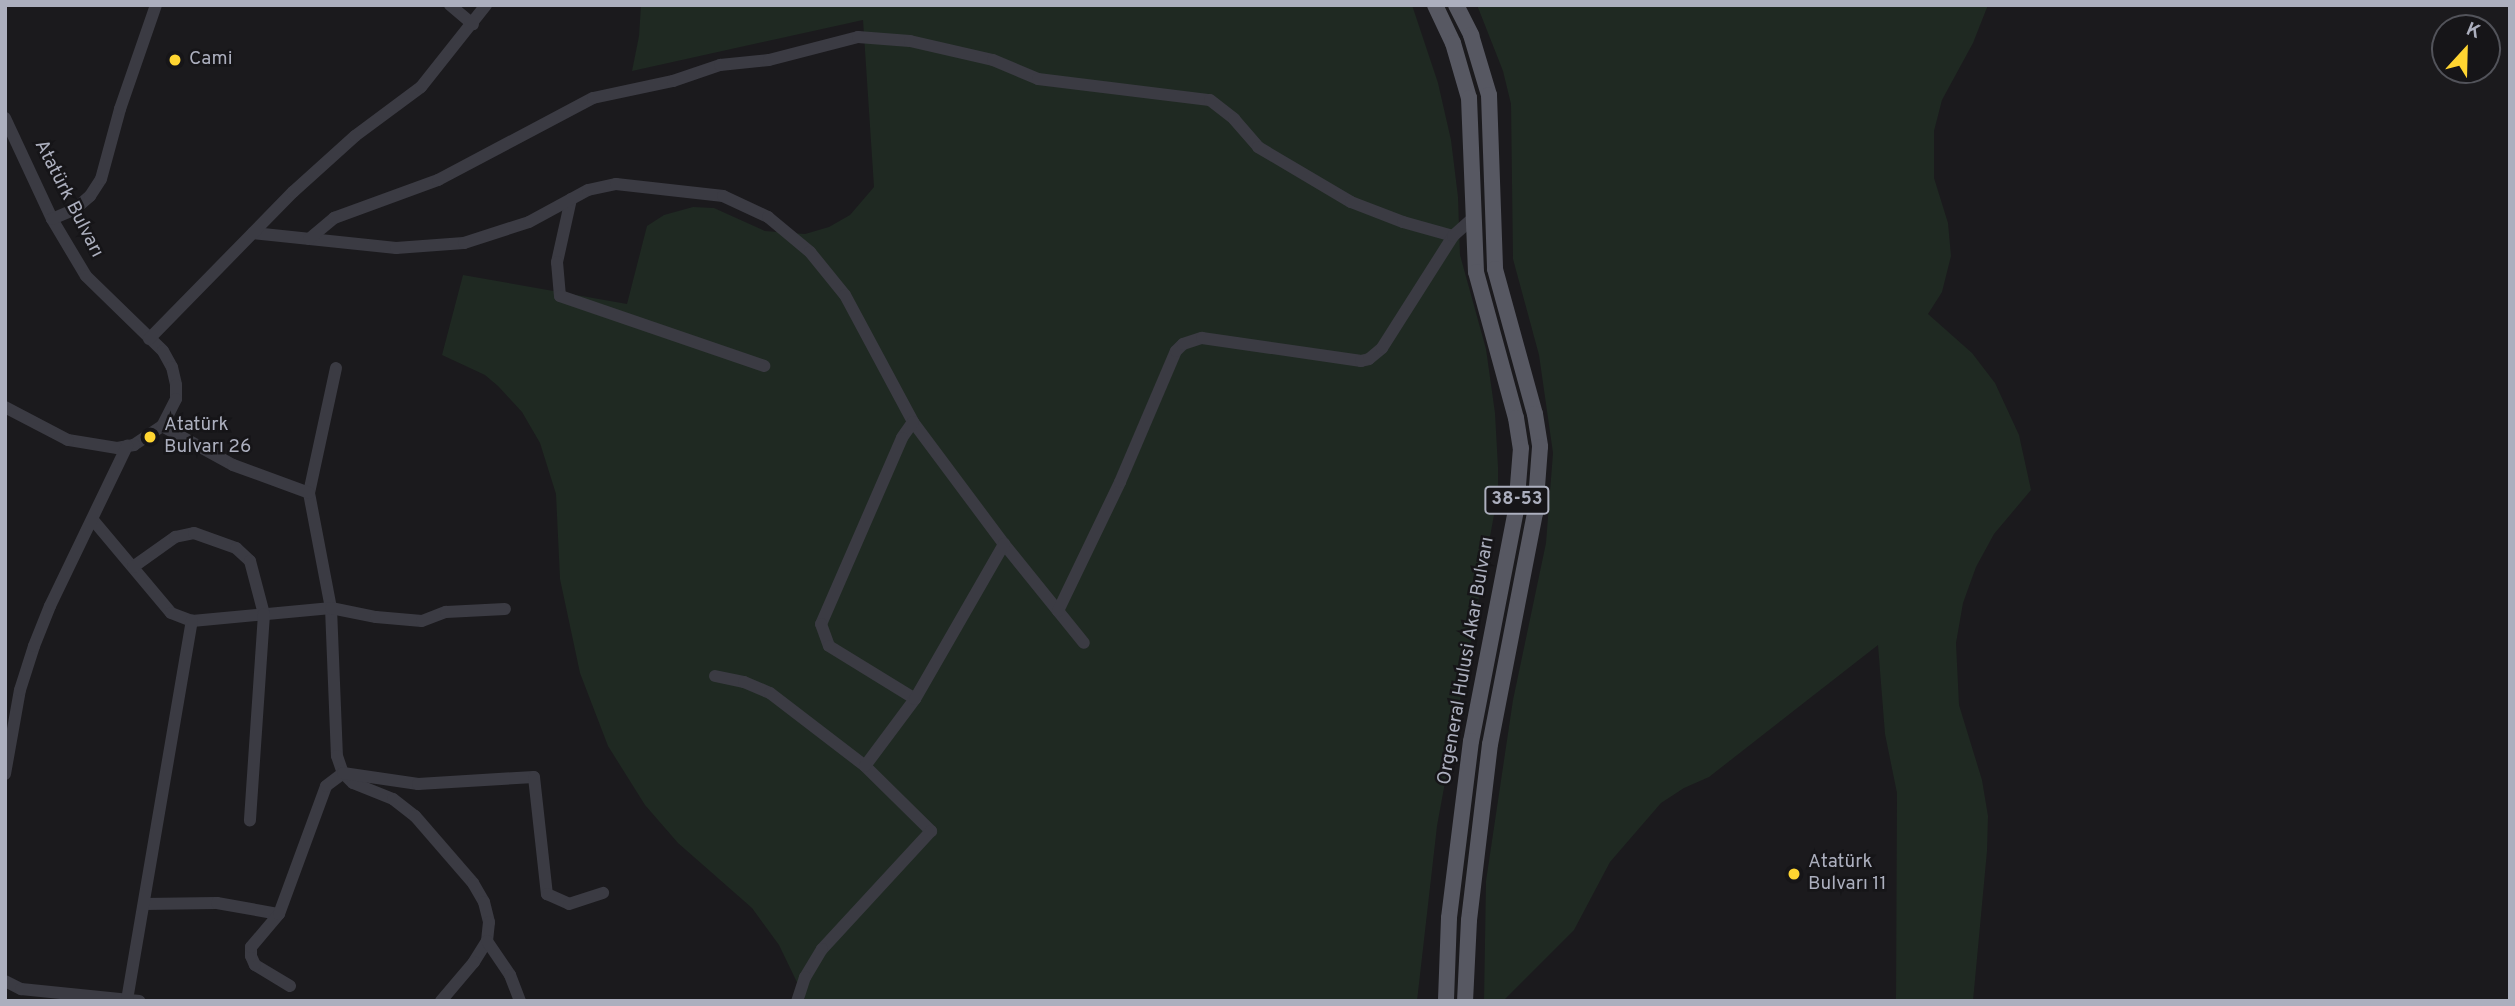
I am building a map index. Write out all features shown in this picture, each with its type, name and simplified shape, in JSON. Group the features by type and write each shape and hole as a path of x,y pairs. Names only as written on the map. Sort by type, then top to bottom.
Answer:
{"main road":[{"name":"Orgeneral Hulusi Akar Bulvarı","path":"1436,5 1453,43 1469,98 1476,272 1516,418 1521,448 1516,510 1471,741 1449,918 1446,1001"},
{"name":"Orgeneral Hulusi Akar Bulvarı","path":"1457,5 1471,36 1489,95 1495,269 1535,414 1540,447 1535,513 1490,744 1469,920 1465,1001"}],"street":[{"path":"52,219 75,209 90,196 101,179 120,109 156,5"},
{"path":"450,5 473,24"},
{"path":"149,339 253,233 355,136 421,87 486,5"},
{"path":"309,239 334,218 438,180 593,98 673,81 720,65 769,60 858,37 910,41 993,60 1038,79 1210,100 1234,119 1258,147 1351,202 1403,222 1453,236"},
{"name":"Atatürk Bulvarı","path":"5,118 52,219 86,276 163,351 172,367 176,398 162,426"},
{"path":"253,233 396,248 464,243 528,222 588,190 625,185 723,196 768,217 810,252 845,295 914,422 1004,544 1084,643"},
{"path":"571,200 556,262 560,296 764,366"},
{"path":"1058,611 1119,482 1176,351 1183,344 1202,338 1361,361 1369,359 1382,348 1453,236 1473,218"},
{"path":"336,368 309,493 331,608 337,757 343,774 353,783 380,793 405,807 447,852 484,902 489,922 486,941 474,962 441,1001"},
{"path":"5,407 68,440 100,447 127,446 150,437 162,426 233,465 309,493"},
{"path":"914,422 902,438 821,624 829,646 915,699"},
{"path":"5,774 20,691 34,646 127,446"},
{"path":"93,520 171,612 192,621 331,608 376,617 422,621 446,612 505,609"},
{"path":"133,567 175,537 194,533 236,548 250,561 264,614 250,821"},
{"path":"866,766 915,699 1004,544"},
{"path":"5,981 22,989 133,1000 144,904 192,621"},
{"path":"715,676 744,682 770,694 866,766 931,831 822,948 805,977 797,1001"},
{"path":"290,986 256,965 251,956 254,942 279,914 326,786 343,774 418,784 534,777 547,894 569,904 603,893"},
{"path":"144,904 217,903 279,914"},
{"path":"486,941 510,975 520,1001"}],"shaded area":[{"path":"641,5 1412,5 1438,83 1451,140 1458,197 1460,255 1486,349 1495,413 1498,467 1498,493 1437,826 1417,1001 806,1001 779,945 752,908 678,843 645,805 608,746 580,673 560,579 556,494 540,443 522,412 498,386 485,375 442,355 463,275 627,304 647,226 664,215 693,207 714,208 765,231 805,234 829,227 850,215 874,187 863,20 632,71 639,36"},
{"path":"1477,5 1988,5 1973,43 1942,100 1934,131 1934,178 1948,223 1951,256 1942,292 1928,314 1972,353 1995,383 2019,435 2031,490 1994,534 1976,567 1963,603 1956,643 1959,705 1982,780 1988,816 1973,1001 1896,1001 1897,793 1885,734 1878,645 1709,777 1684,788 1661,803 1610,862 1574,930 1503,1001 1484,1001 1486,881 1513,700 1546,543 1553,453 1539,355 1513,259 1511,104 1503,71"}],"place":[{"name":"Cami","path":"175,60"},
{"name":"Atatürk Bulvarı 26","path":"150,437"},
{"name":"Atatürk Bulvarı 11","path":"1794,874"}]}
